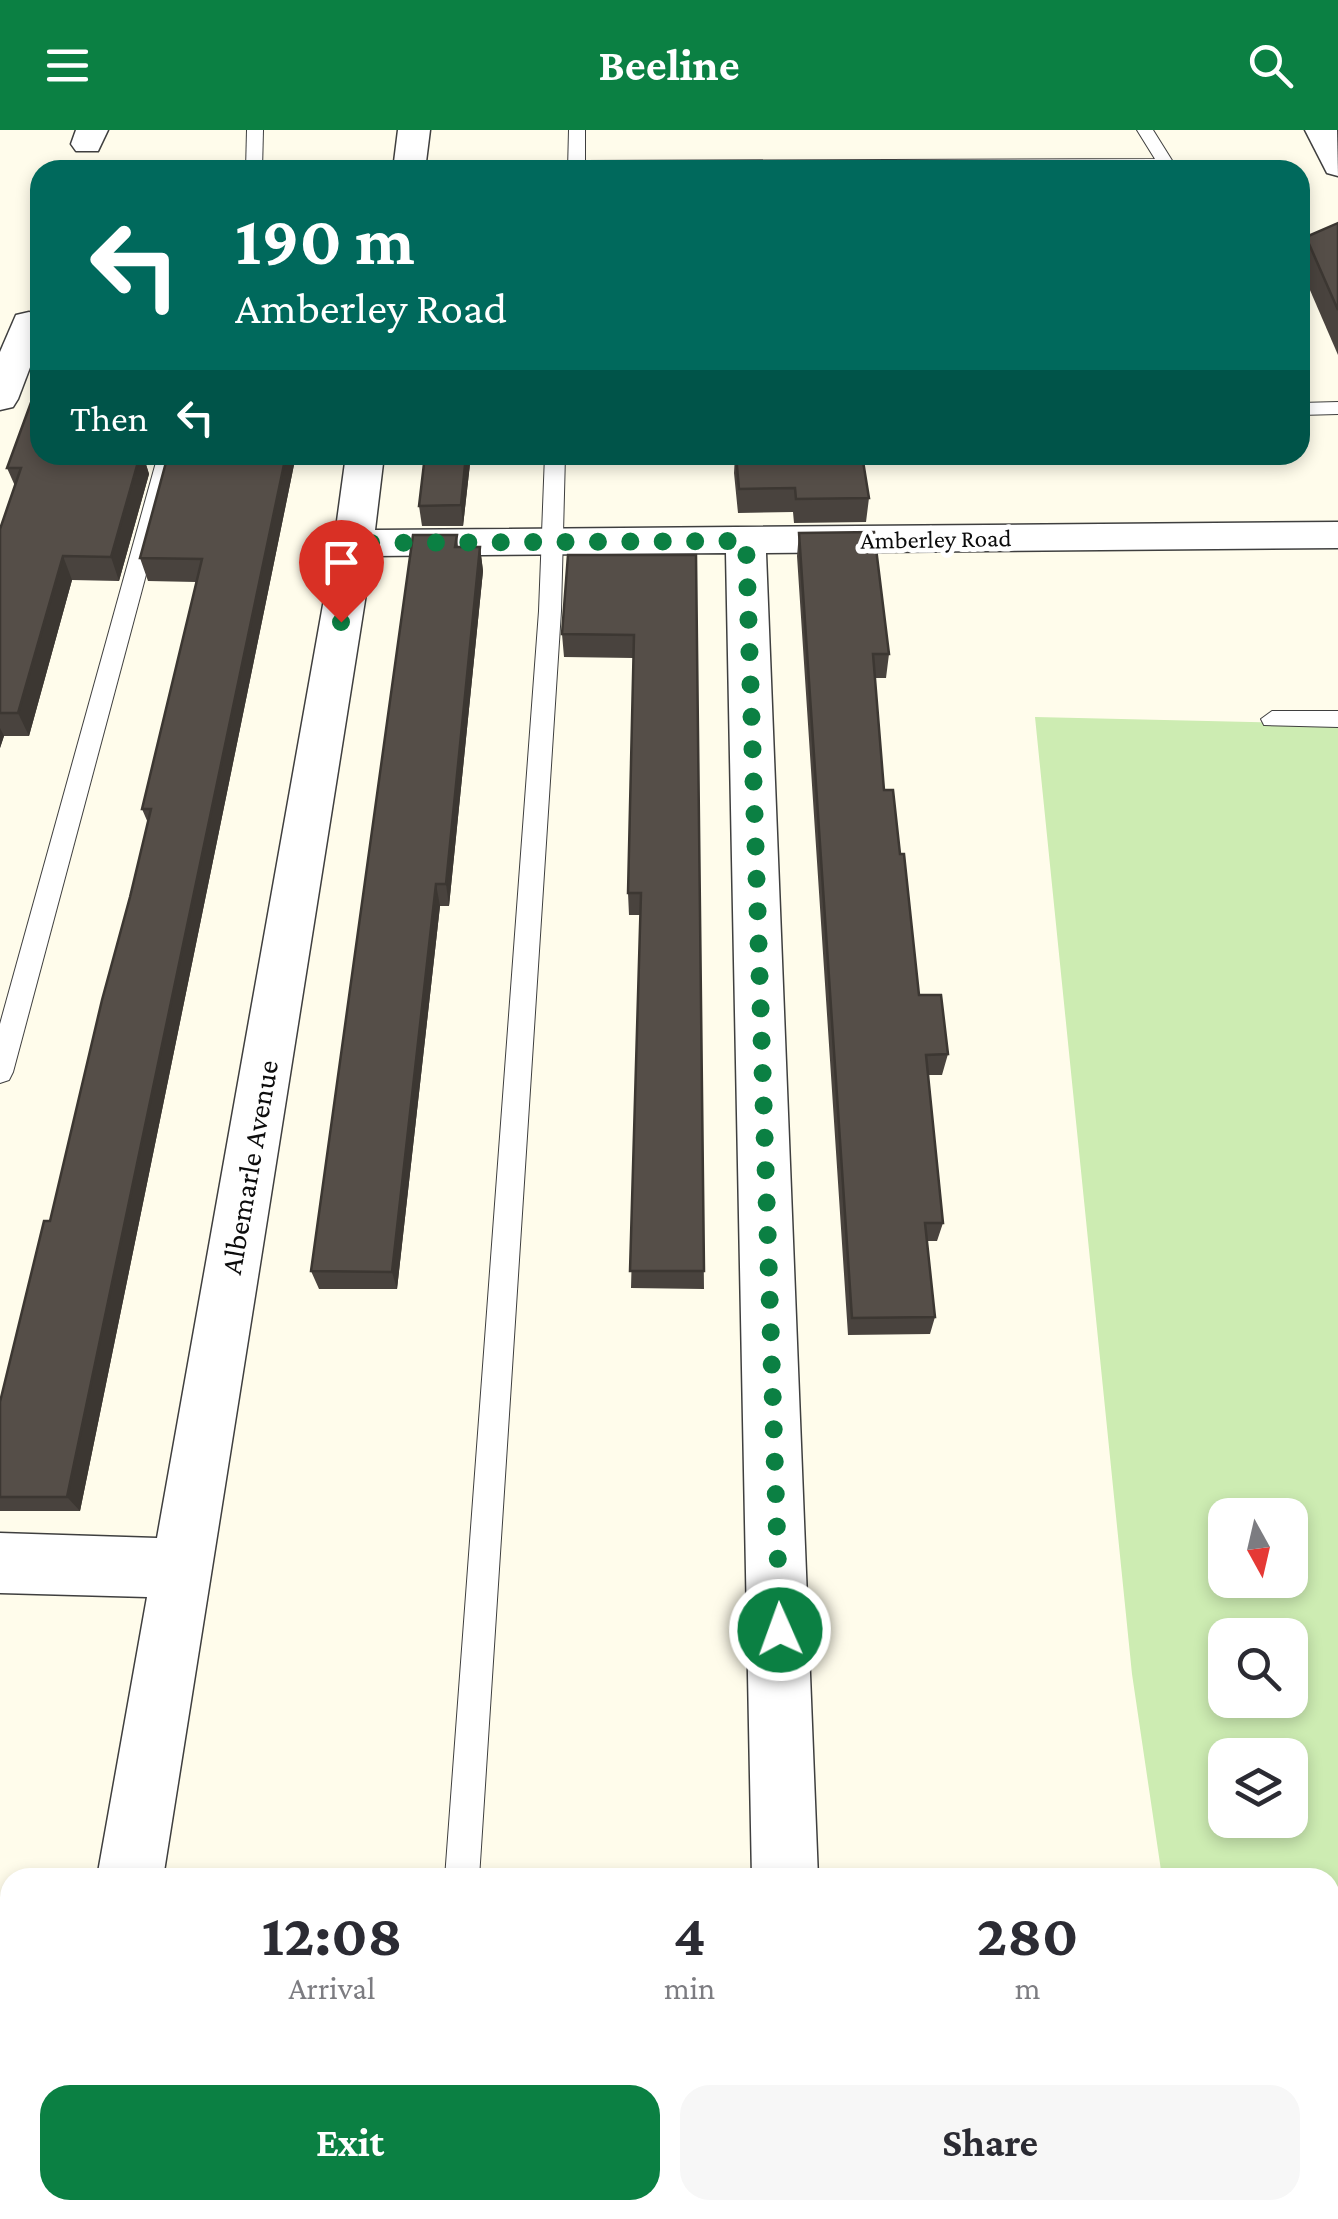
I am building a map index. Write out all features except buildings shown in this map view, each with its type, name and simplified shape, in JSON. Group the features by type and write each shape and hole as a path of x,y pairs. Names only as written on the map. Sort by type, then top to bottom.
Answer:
{"street":[{"path":"410,160 414,130"},
{"path":"1321,130 1338,166"},
{"path":"0,399 23,323"},
{"name":"Albemarle Avenue","path":"132,1868 354,543 363,465"},
{"name":"Amberley Road","path":"354,543 1338,535"},
{"path":"746,541 785,1868"},
{"path":"0,1563 182,1568"}],"lane":[{"path":"254,160 255,130"},
{"path":"576,130 576,160"},
{"path":"1145,130 1164,160"},
{"path":"1310,408 1338,408"},
{"path":"0,1072 165,465"},
{"path":"463,1868 553,540 555,465"},
{"path":"1272,719 1338,719"}],"green space":[{"path":"1035,717 1338,724 1338,1868 1161,1868 1132,1674"}],"route":[{"path":"341,622 354,543 746,541 780,1630"}]}
